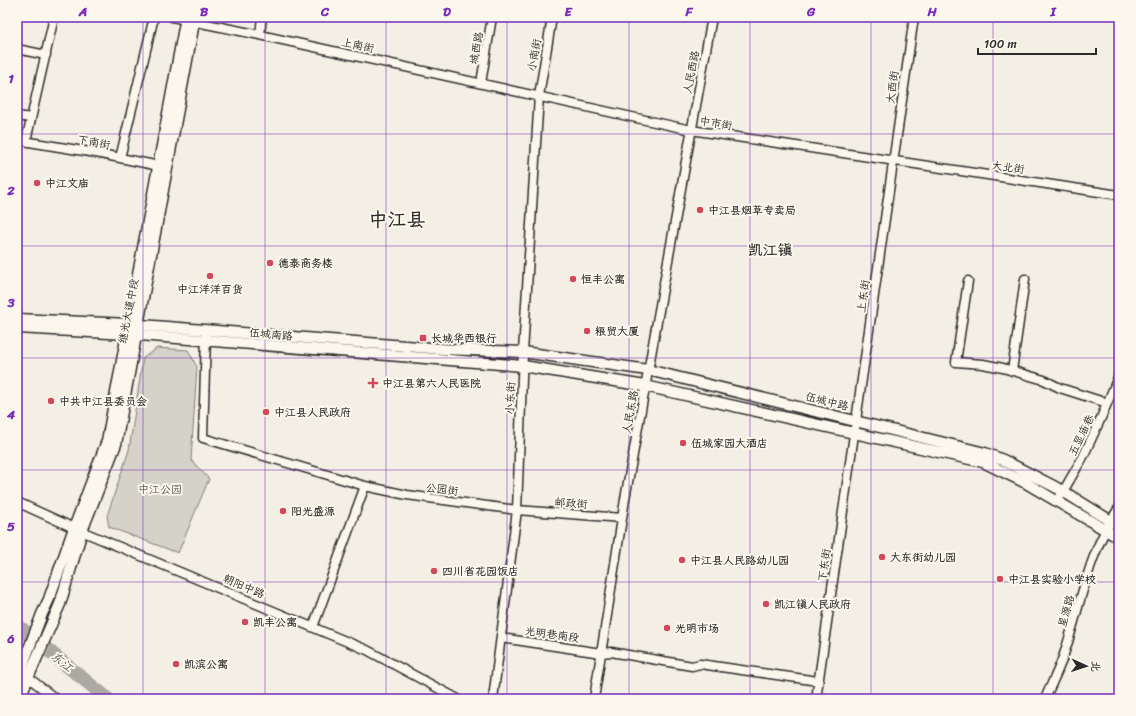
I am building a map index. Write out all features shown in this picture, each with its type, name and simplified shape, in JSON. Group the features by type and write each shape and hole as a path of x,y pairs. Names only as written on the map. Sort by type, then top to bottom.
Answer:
{"main road":[{"name":"继光大道中段","path":"20,674 42,614 78,529 108,442 132,330 190,19"},
{"name":"伍城南路","path":"17,319 522,366"},
{"name":"伍城南路","path":"17,328 132,330"},
{"name":"伍城南路","path":"206,336 523,352"},
{"name":"伍城中路","path":"523,352 648,370 856,420 984,453 1014,466 1063,492 1108,526"},
{"path":"522,366 645,386 983,462 1026,483 1057,502 1108,526 1119,538"},
{"path":"1108,526 1119,526"},
{"name":"继光大道中段","path":"20,674 60,604 78,529"},
{"path":"19,699 20,674"}],"street":[{"path":"26,141 54,17"},
{"path":"120,158 154,17"},
{"name":"上南街","path":"172,17 190,19 539,96"},
{"path":"260,35 262,17"},
{"name":"城西路","path":"481,83 492,17"},
{"name":"小南街","path":"539,96 552,17"},
{"name":"人民西路","path":"691,130 712,17"},
{"name":"大西街","path":"893,161 914,17"},
{"path":"17,49 46,55"},
{"name":"中市街","path":"539,96 691,130 893,161"},
{"name":"小东街","path":"492,699 518,510 522,366 539,96"},
{"path":"17,116 31,118"},
{"name":"人民东路","path":"594,699 622,518 691,130"},
{"name":"下南街","path":"17,140 163,167"},
{"name":"大北街","path":"893,161 1119,195"},
{"name":"上东街","path":"854,433 893,161"},
{"path":"1012,371 1025,279"},
{"path":"968,281 956,362 983,364 1012,371 1044,380 1060,388 1107,403"},
{"name":"公园街","path":"206,336 204,438 365,486 406,495 518,510"},
{"name":"五显庙巷","path":"1057,502 1083,457 1119,376"},
{"name":"下东街","path":"816,699 854,433"},
{"path":"313,627 365,486"},
{"name":"朝阳中路","path":"17,502 367,650 458,699"},
{"name":"星源路","path":"1045,699 1066,650 1088,573 1108,526 1119,508"},
{"name":"邮政街","path":"518,510 622,518"},
{"name":"光明巷南段","path":"500,638 601,653 611,652 692,666 700,664 818,681"},
{"path":"20,674 56,699"}],"green space":[{"name":"中江公园","path":"157,348 188,350 197,367 191,460 209,479 178,553 109,527 107,516 129,450 143,358"}],"waterway":[{"name":"东江","path":"17,625 108,699"}],"place":[{"name":"中江文庙","path":"37,183"},
{"name":"中江县烟草专卖局","path":"700,210"},
{"name":"德泰商务楼","path":"270,263"},
{"name":"中江洋洋百货","path":"210,276"},
{"name":"恒丰公寓","path":"573,279"},
{"name":"粮贸大厦","path":"587,331"},
{"name":"长城华西银行","path":"423,338"},
{"name":"中江县第六人民医院","path":"373,383"},
{"name":"中共中江县委员会","path":"51,401"},
{"name":"中江县人民政府","path":"266,412"},
{"name":"伍城家园大酒店","path":"683,443"},
{"name":"阳光盛源","path":"283,511"},
{"name":"大东街幼儿园","path":"882,557"},
{"name":"中江县人民路幼儿园","path":"682,560"},
{"name":"四川省花园饭店","path":"434,571"},
{"name":"中江县实验小学校","path":"1000,579"},
{"name":"凯江镇人民政府","path":"766,604"},
{"name":"凯丰公寓","path":"245,622"},
{"name":"光明市场","path":"667,628"},
{"name":"凯滨公寓","path":"176,664"}],"district":[{"name":"中江县","path":"397,219"},
{"name":"凯江镇","path":"770,250"}]}
